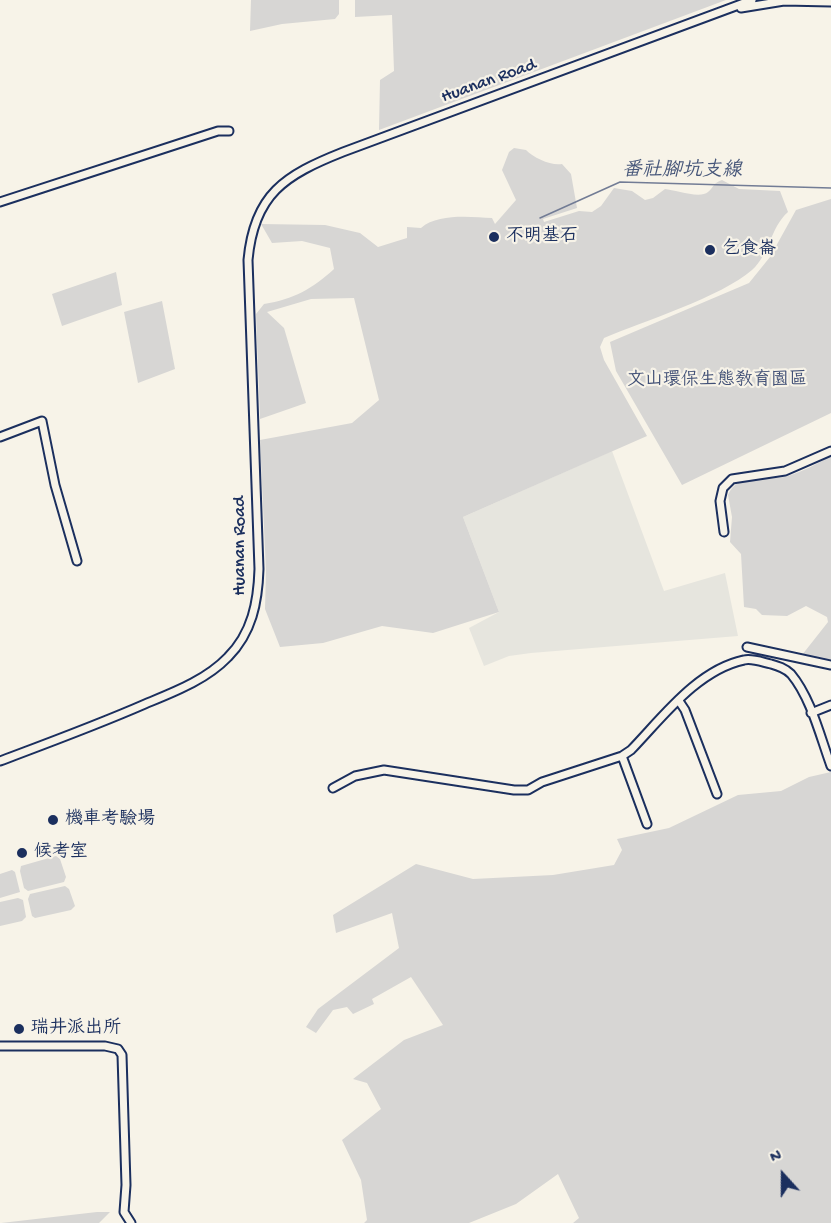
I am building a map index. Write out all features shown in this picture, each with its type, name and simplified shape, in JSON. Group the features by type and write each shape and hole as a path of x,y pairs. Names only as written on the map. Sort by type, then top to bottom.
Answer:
{"street":[{"name":"Huanan Road","path":"0,761 114,718 189,685 228,658 250,623 256,607 259,569 249,346 249,246 256,218 279,185 296,172 318,162 748,1"},
{"path":"718,13 784,1 831,2"},
{"path":"0,202 218,131 229,131"},
{"path":"0,437 42,421 55,485 77,561"},
{"path":"724,532 720,501 723,488 732,479 785,471 831,451"},
{"path":"747,647 831,665"},
{"path":"333,788 355,776 384,770 528,790 542,782 622,756 631,750 684,694 721,669 744,660 757,660 786,670 811,713 831,766"},
{"path":"679,701 685,710 717,794"},
{"path":"811,713 831,705"},
{"path":"622,756 647,824"},
{"path":"0,1046 105,1046 118,1049 122,1055 126,1185 124,1216 131,1223"}],"shaded area":[{"path":"612,451 664,591 725,573 738,636 531,653 509,656 484,666 469,628 499,612 463,517"}],"green space":[{"path":"251,0 339,0 339,14 335,19 282,24 250,31"},
{"path":"355,0 726,0 379,130 380,80 394,71 392,15 355,17"},
{"path":"514,148 526,150 548,163 562,164 571,174 577,208 543,219 544,222 579,211 592,212 601,206 614,188 632,191 645,200 653,198 665,189 704,194 722,180 739,189 780,191 788,212 777,226 758,264 738,280 702,299 604,338 600,347 604,360 647,436 463,517 499,612 433,633 382,626 323,643 280,647 265,609 266,571 260,440 352,423 379,400 354,298 311,299 267,312 284,328 306,403 260,419 256,314 264,304 302,292 334,269 330,248 302,241 272,243 261,224 325,225 360,233 378,247 407,238 407,227 421,228 428,223 445,218 492,218 495,224 516,200 502,170 509,152"},
{"name":"文山環保生態教育園區","path":"831,199 831,413 682,485 616,371 610,342 749,283 770,257 796,210"},
{"path":"116,272 122,305 62,326 52,294"},
{"path":"162,301 175,369 138,383 124,312"},
{"path":"831,456 831,660 802,655 828,622 827,617 806,606 787,616 762,615 756,609 744,607 741,554 730,542 732,517 728,495 739,483 746,480 788,476"},
{"path":"831,772 831,1223 573,1223 579,1218 558,1174 516,1204 469,1223 364,1223 367,1220 361,1180 342,1140 381,1109 367,1083 353,1079 404,1040 443,1025 411,977 372,999 374,1004 353,1014 347,1007 333,1010 316,1033 306,1027 318,1009 399,948 392,913 336,933 333,915 416,864 473,879 553,875 614,865 622,850 617,839 669,828 738,795 781,791 809,777"},
{"path":"56,856 60,859 66,877 64,882 28,891 24,888 21,866"},
{"path":"12,870 15,872 20,892 0,898 0,874"},
{"path":"65,886 69,889 75,906 71,910 35,918 32,916 28,899 30,894"},
{"path":"18,898 23,900 26,917 22,921 0,926 0,902"},
{"path":"110,1212 99,1223 1,1223"}],"waterway":[{"name":"番社腳坑支線","path":"540,218 620,182 831,188"}],"place":[{"name":"不明基石","path":"494,237"},
{"name":"乞食崙","path":"710,250"},
{"name":"機車考驗場","path":"53,820"},
{"name":"候考室","path":"22,853"},
{"name":"瑞井派出所","path":"19,1029"}]}
